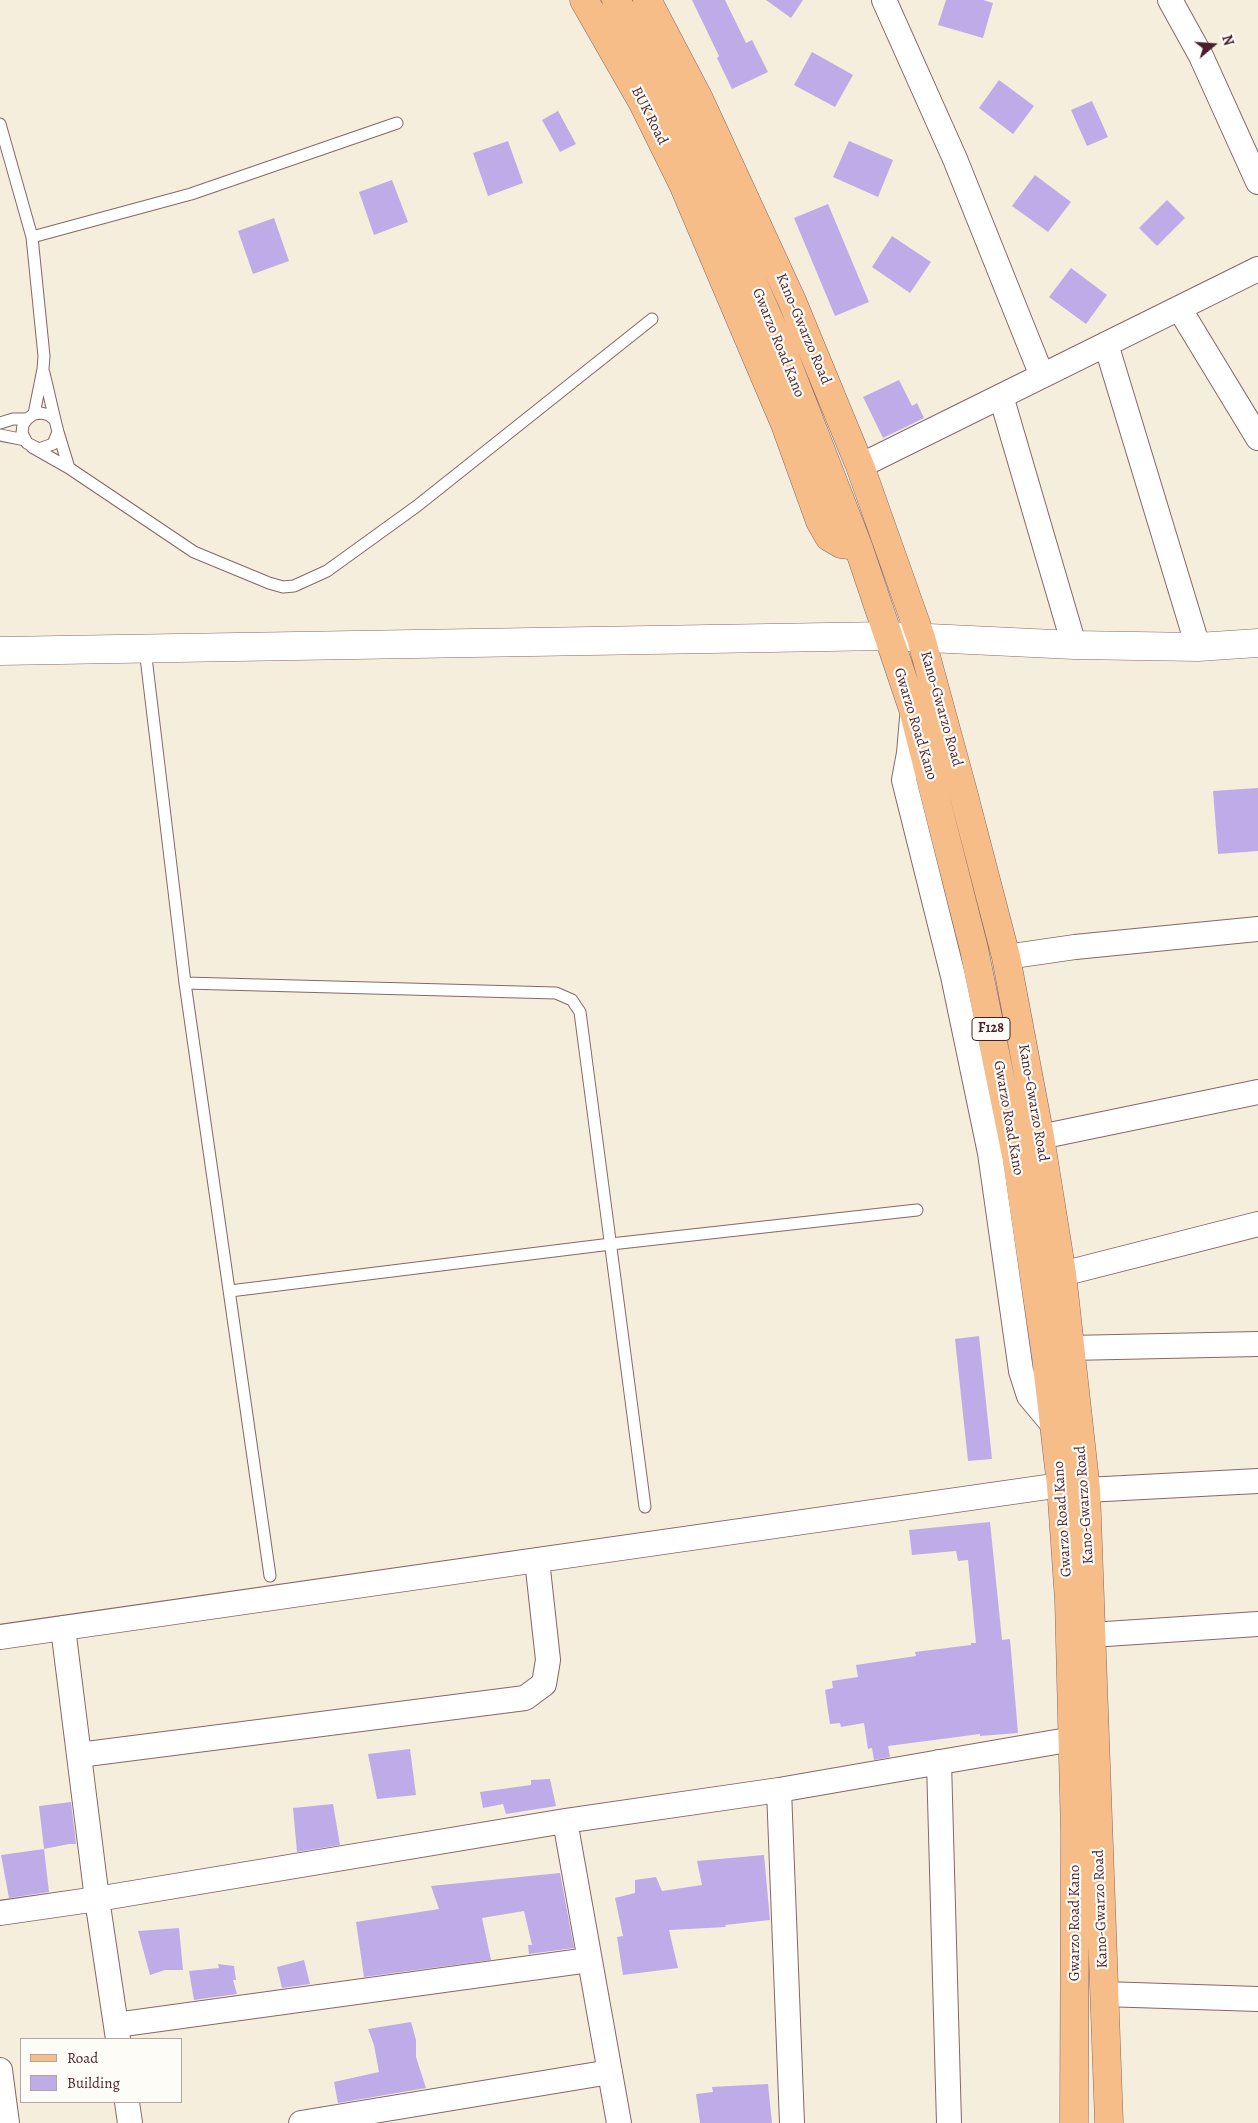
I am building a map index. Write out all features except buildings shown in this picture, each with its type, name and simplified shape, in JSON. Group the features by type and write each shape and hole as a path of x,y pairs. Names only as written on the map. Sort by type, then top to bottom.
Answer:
{"main road":[{"name":"BUK Road","path":"584,0 643,103 706,235 785,424 828,538 841,544 858,546"},
{"name":"Gwarzo Road Kano","path":"616,0 674,107 721,210 779,342 858,546 912,708 974,949 1017,1160 1056,1426 1074,1488 1069,1601 1075,1834 1074,2123"},
{"name":"Kano-Gwarzo Road","path":"648,0 700,99 792,301 860,466 921,638 1006,957 1040,1137 1062,1274 1069,1348 1074,1488 1091,1634 1109,2123"},
{"path":"706,235 721,210"}],"street":[{"path":"884,0 954,159 1042,376"},
{"path":"1170,0 1201,56 1258,182"},
{"path":"860,466 1258,269"},
{"path":"1179,308 1258,438"},
{"path":"1106,344 1198,647"},
{"path":"1001,396 1074,645"},
{"path":"0,651 887,636 1074,645 1198,647 1258,643"},
{"path":"1006,957 1074,946 1258,929"},
{"path":"1040,1137 1258,1092"},
{"path":"1062,1274 1258,1224"},
{"path":"1069,1348 1258,1344"},
{"path":"0,1637 537,1560 1074,1488 1258,1481"},
{"path":"79,1755 525,1698 544,1684 548,1660 537,1560"},
{"path":"1091,1634 1258,1624"},
{"path":"62,1628 97,1899 117,2032 589,1960"},
{"path":"0,1913 97,1899 565,1821 779,1790 1073,1739"},
{"path":"939,1762 949,2123"},
{"path":"779,1790 792,2123"},
{"path":"565,1821 619,2123"},
{"path":"1103,1994 1258,1999"},
{"path":"301,2123 610,2072"},
{"path":"1,2077 8,2123"},
{"path":"127,2103 130,2123"}],"lane":[{"path":"32,237 191,194 398,123"},
{"path":"0,124 32,237 44,356 43,369 30,416 23,425 22,433 29,444 69,468 194,552 269,583 294,586 327,571 417,506 652,319"},
{"path":"43,369 69,468"},
{"path":"0,422 41,413 49,415 55,420"},
{"path":"0,435 46,448 53,444 58,432"},
{"path":"145,649 185,983 270,1576"},
{"path":"185,983 556,993 572,1000 580,1012 646,1507"},
{"path":"230,1291 611,1244 917,1210"}]}
